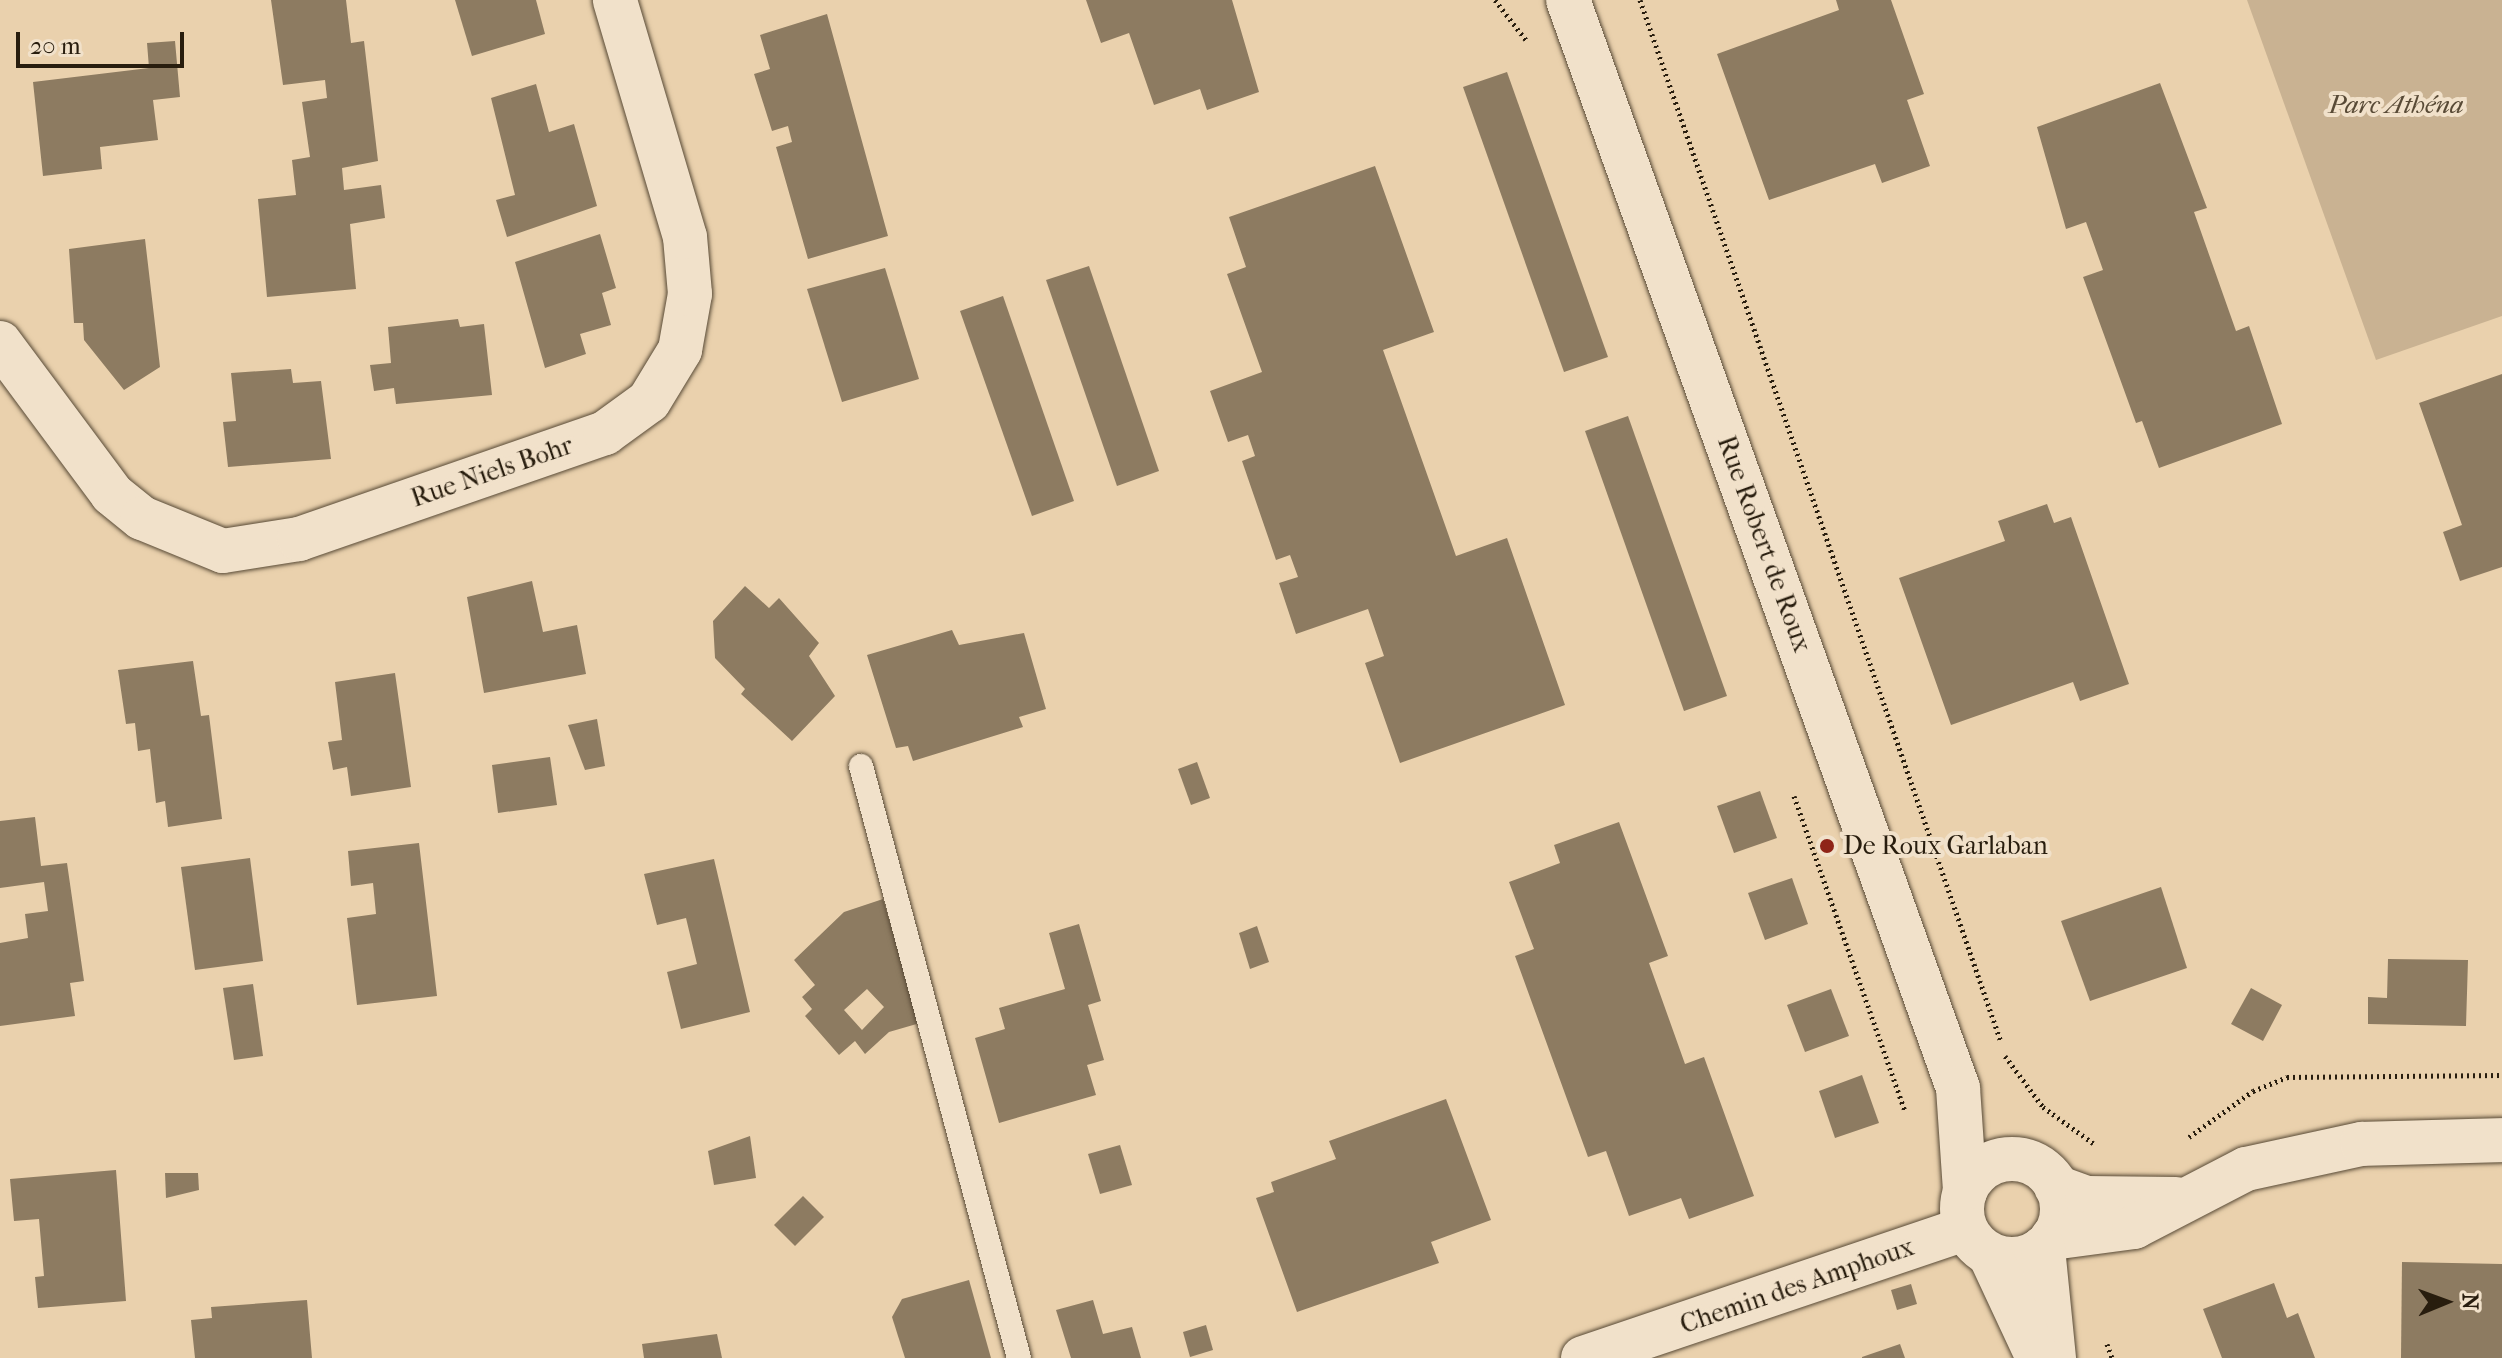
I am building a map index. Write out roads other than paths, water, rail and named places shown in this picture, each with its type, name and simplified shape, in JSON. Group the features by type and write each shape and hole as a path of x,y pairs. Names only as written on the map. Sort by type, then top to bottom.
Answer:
{"street":[{"name":"Rue Niels Bohr","path":"0,343 112,494 142,518 223,551 299,539 605,433 649,401 680,350 690,294 685,237 615,0"},
{"name":"Rue Robert de Roux","path":"1568,0 1958,1088 1973,1225 2038,1358"},
{"name":"Rue Robert de Roux","path":"1958,1088 2011,1159"},
{"path":"2054,1358 2048,1243 2061,1222 2056,1187 2045,1172 2011,1159 1991,1164 1973,1225 2009,1260 2048,1243 2134,1227 2246,1169 2362,1144 2502,1140"},
{"path":"2056,1187 2087,1198 2183,1199"},
{"name":"Chemin des Amphoux","path":"1583,1358 1973,1225"}],"lane":[{"path":"861,766 1019,1358"}],"place":[{"name":"De Roux Garlaban","path":"1827,846"}],"park label":[{"name":"Parc Athéna","path":"2396,105"}]}
